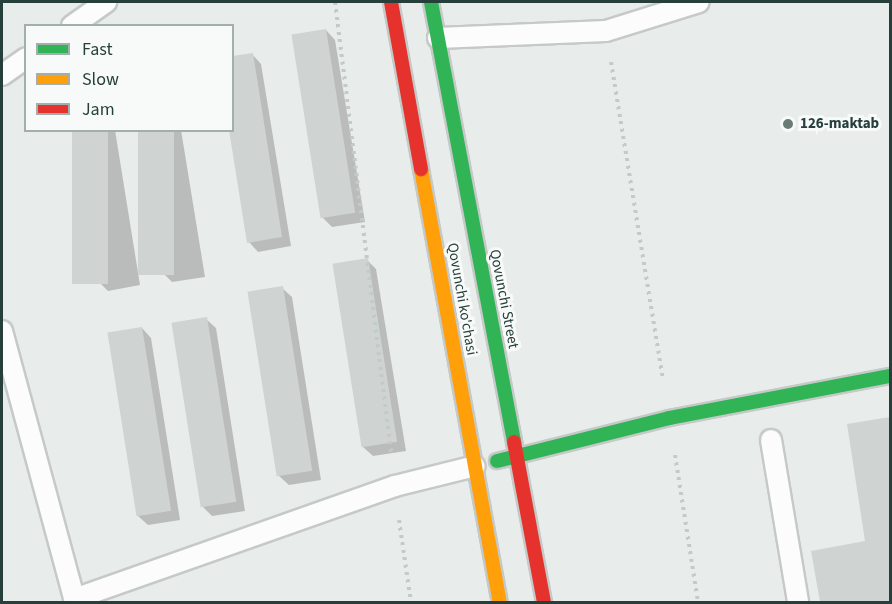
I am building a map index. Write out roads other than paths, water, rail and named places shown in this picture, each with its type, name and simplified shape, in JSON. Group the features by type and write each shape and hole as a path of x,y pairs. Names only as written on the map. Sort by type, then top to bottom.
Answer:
{"main road":[{"name":"Qovunchi ko'chasi","path":"391,2 500,603"},
{"name":"Qovunchi Street","path":"431,2 544,603"},
{"path":"475,466 669,418 891,376"}],"lane":[{"path":"75,24 106,2"},
{"path":"438,38 606,31 699,2"},
{"path":"2,75 24,59"},
{"path":"2,331 7,369 75,601 395,486 475,466"},
{"path":"771,441 798,603"}],"place":[{"name":"126-maktab","path":"788,124"}]}
